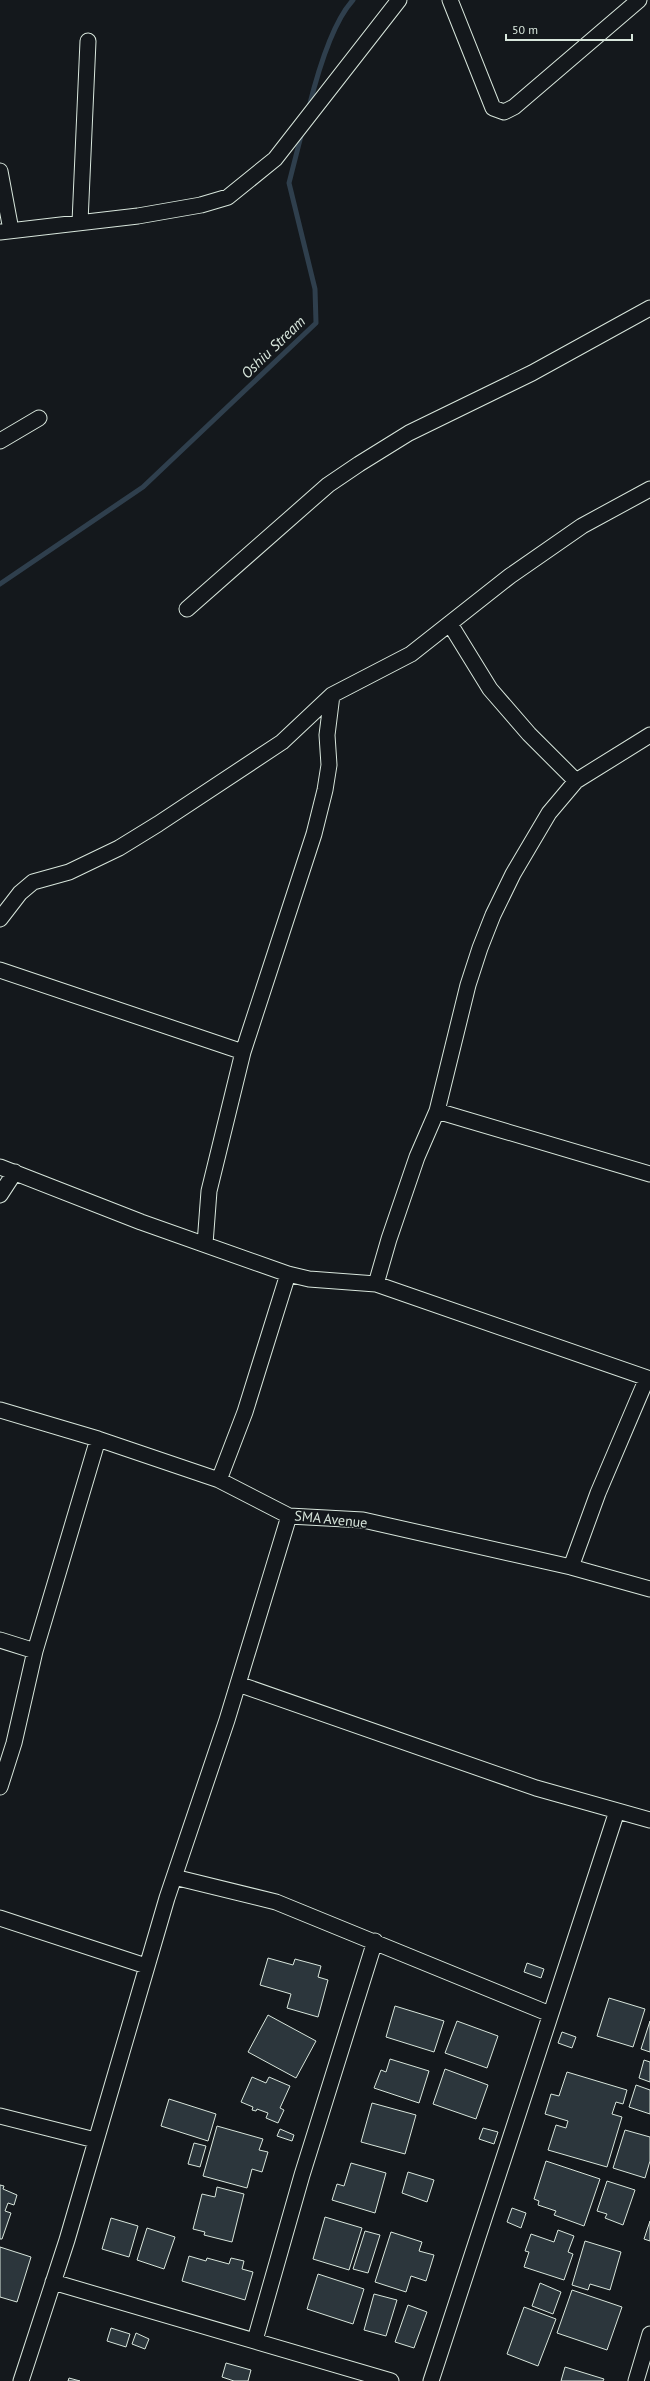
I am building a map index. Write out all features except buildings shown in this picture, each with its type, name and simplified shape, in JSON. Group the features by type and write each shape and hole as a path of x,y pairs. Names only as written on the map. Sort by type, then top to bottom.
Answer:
{"street":[{"path":"0,171 5,231 138,216 200,205 228,197 274,159 399,0"},
{"path":"450,0 493,108 504,112 514,107 638,0"},
{"path":"80,222 88,41"},
{"path":"187,608 328,486 359,464 409,434 532,373 650,308"},
{"path":"0,441 39,418"},
{"path":"0,919 20,893 32,882 69,872 119,848 158,824 282,742 332,695 411,654 510,576 582,526 650,489"},
{"path":"450,624 490,689 529,734 576,781"},
{"path":"205,1244 209,1191 243,1052 316,827 329,765 328,735 332,695"},
{"path":"376,1284 414,1164 437,1111 468,985 493,915 513,874 549,813 576,781 650,735"},
{"path":"0,970 243,1052"},
{"path":"437,1111 650,1174"},
{"path":"0,1167 141,1222 288,1274 308,1279 376,1284 649,1378 598,1493 571,1567"},
{"path":"0,1196 14,1172"},
{"path":"219,1480 245,1412 288,1274"},
{"name":"SMA Avenue","path":"0,1410 98,1439 219,1480 289,1516 363,1520 571,1567 650,1589"},
{"path":"0,1787 14,1743 35,1651 98,1439"},
{"path":"21,2381 53,2282 146,1966 238,1684 289,1516"},
{"path":"0,1640 35,1651"},
{"path":"238,1684 536,1788 617,1812 650,1820"},
{"path":"431,2381 617,1812"},
{"path":"174,1877 276,1902 375,1941 550,2014"},
{"path":"0,1918 146,1966"},
{"path":"255,2340 302,2175 375,1941"},
{"path":"0,2116 95,2140"},
{"path":"53,2282 391,2381"},
{"path":"636,2381 650,2334"}],"waterway":[{"name":"Oshiu Stream","path":"309,107 326,50 338,22 353,0"},
{"name":"Oshiu Stream","path":"0,584 143,487 316,323 315,289 289,183 302,132"}]}
